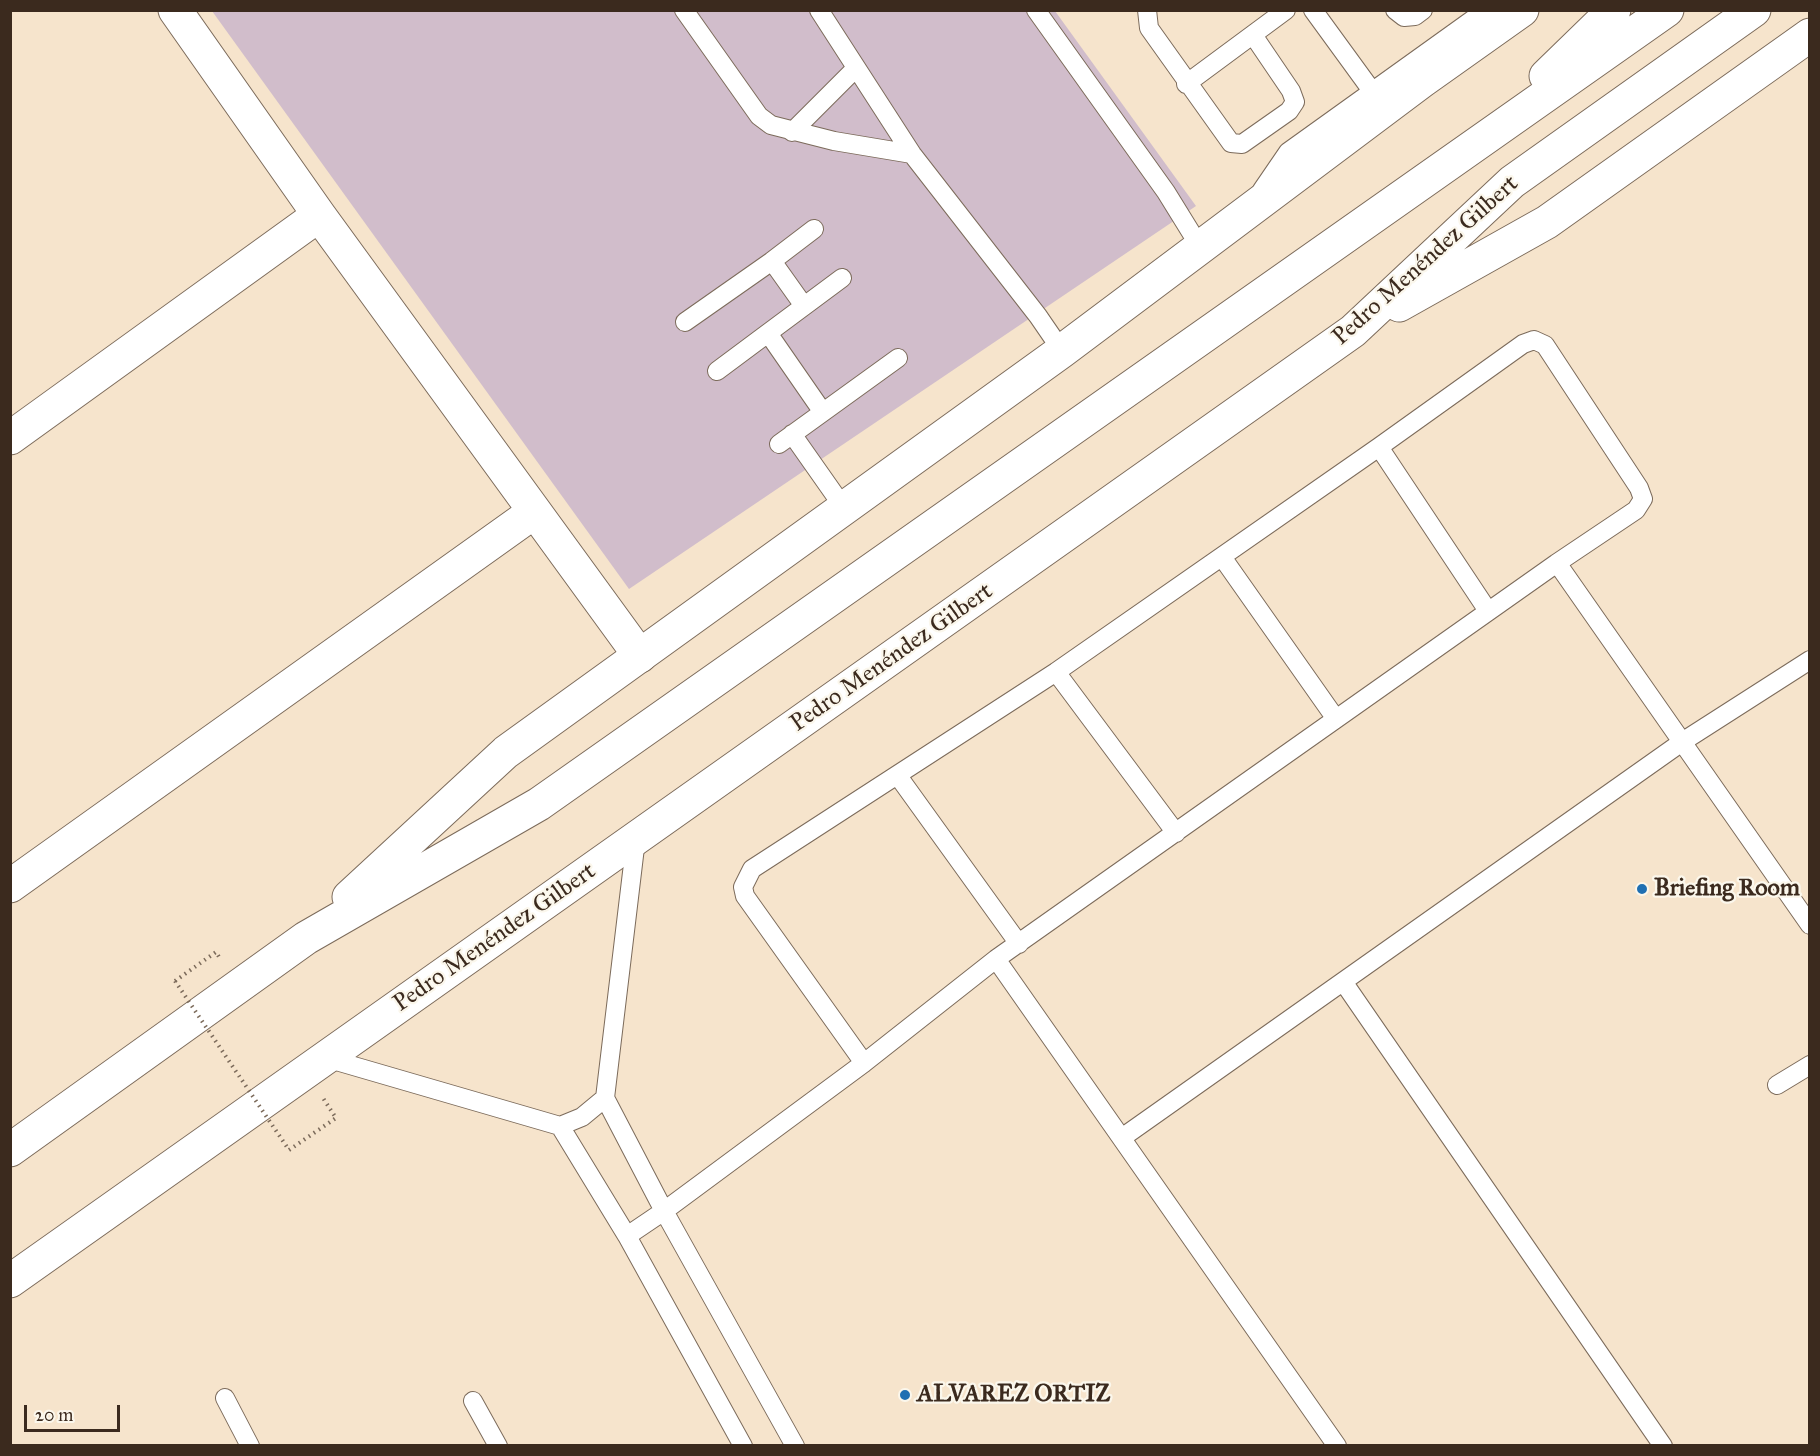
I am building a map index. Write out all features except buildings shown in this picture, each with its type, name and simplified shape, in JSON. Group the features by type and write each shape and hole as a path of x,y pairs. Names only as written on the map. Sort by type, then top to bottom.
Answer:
{"main road":[{"path":"175,10 319,215 640,657"},
{"path":"306,938 506,752 1062,351 1522,10"},
{"path":"1469,150 1614,10"},
{"path":"10,1150 306,938 539,804 1666,10"},
{"name":"Pedro Menéndez Gilbert","path":"10,1281 1353,331 1512,182 1754,10"},
{"path":"1353,331 1546,222 1809,35"},
{"path":"10,438 319,215"},
{"path":"10,886 534,512"}],"lane":[{"path":"684,10 759,116 771,125 792,132 912,154"},
{"path":"819,10 912,154 1038,316 1062,351"},
{"path":"1036,10 1166,192 1200,247"},
{"path":"1147,10 1149,28 1186,84 1231,143 1242,144 1289,111 1295,102 1291,91 1253,35"},
{"path":"1186,84 1286,10"},
{"path":"1313,10 1372,91"},
{"path":"1395,10 1404,17 1415,16 1423,10"},
{"path":"1247,212 1288,152 1486,10"},
{"path":"792,132 856,68"},
{"path":"685,322 814,229"},
{"path":"772,261 804,306"},
{"path":"717,371 842,278"},
{"path":"768,333 822,411"},
{"path":"627,1236 864,1063 996,958 1019,944 1557,562 1636,510 1643,499 1639,488 1545,345 1534,340 1523,344 1056,672 752,869 743,886 745,896 864,1063"},
{"path":"844,508 785,439 897,358"},
{"path":"1379,447 1488,611"},
{"path":"1222,557 1336,719"},
{"path":"1557,562 1809,925"},
{"path":"1123,1137 1682,742 1809,660"},
{"path":"1056,672 1176,833"},
{"path":"898,776 1019,944"},
{"path":"636,839 605,1098 664,1211 795,1446"},
{"path":"996,958 1337,1446"},
{"path":"1344,983 1663,1446"},
{"path":"326,1058 560,1126 582,1117 605,1098"},
{"path":"1777,1085 1809,1065"},
{"path":"560,1126 627,1236 743,1446"},
{"path":"225,1398 250,1446"},
{"path":"473,1401 498,1446"}],"path":[{"path":"216,952 175,981 290,1150 336,1118"}],"shaded area":[{"path":"212,11 1055,11 1196,206 629,589"}],"place":[{"name":"Briefing Room","path":"1642,889"},
{"name":"ALVAREZ ORTIZ","path":"905,1395"}]}
